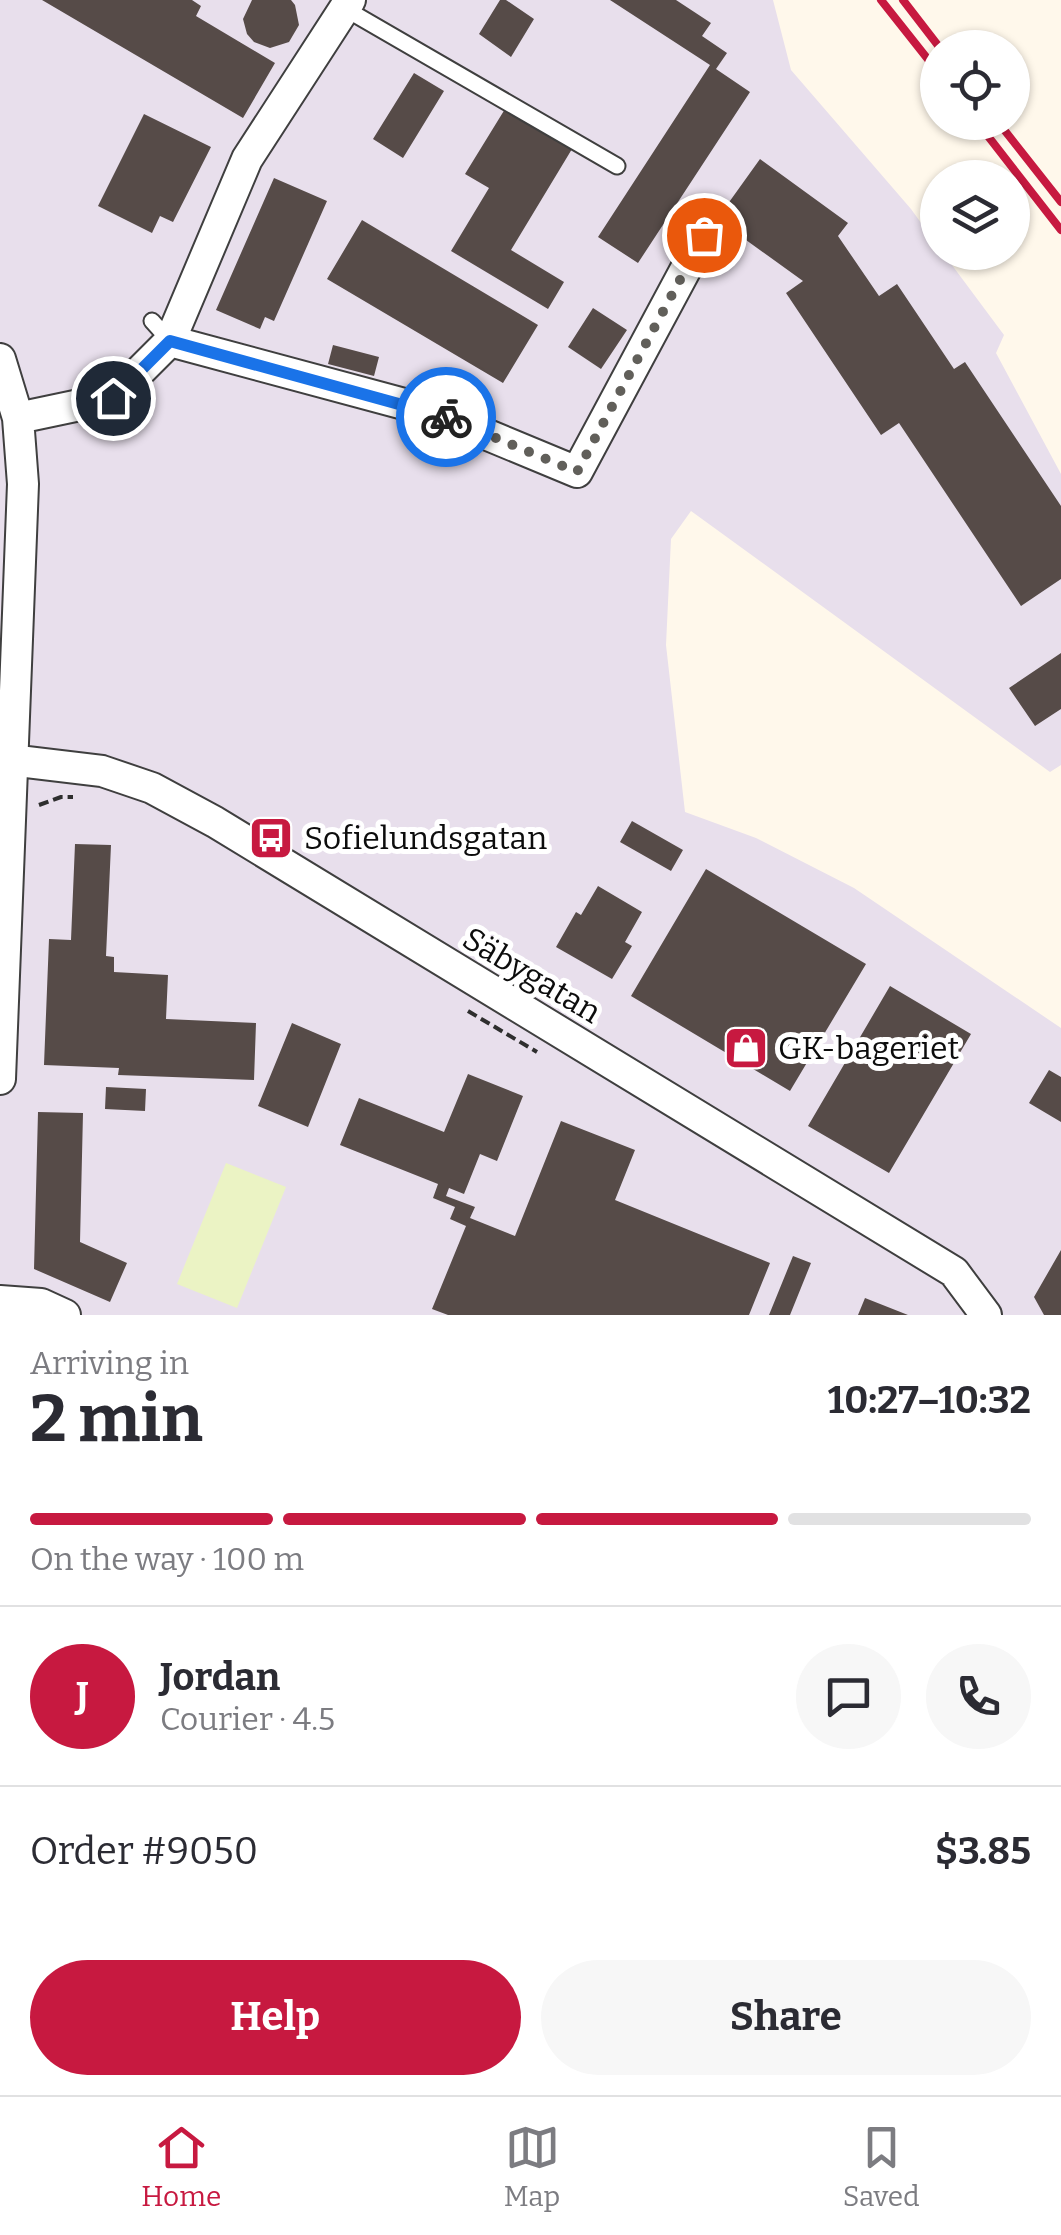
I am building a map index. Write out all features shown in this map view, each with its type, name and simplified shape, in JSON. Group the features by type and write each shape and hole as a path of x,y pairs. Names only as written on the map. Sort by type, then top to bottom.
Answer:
{"street":[{"path":"18,418 113,398 161,331 246,158 347,4"},
{"path":"161,331 430,410 577,472 704,235"},
{"path":"0,359 18,418 23,484 0,1079"},
{"name":"Säbygatan","path":"10,760 102,771 152,788 215,822 954,1272 986,1315"},
{"path":"0,1301 41,1304 65,1315"}],"lane":[{"path":"347,4 617,166"}],"shaded area":[{"path":"0,0 773,0 791,70 920,221 920,270 956,270 1004,335 996,353 1061,474 1061,765 1050,772 691,511 671,539 666,645 685,812 756,838 854,888 1061,1028 1061,1315 0,1315"}],"green space":[{"path":"226,1163 286,1187 237,1308 177,1284"}],"building":[{"path":"42,0 192,0 201,6 196,16 275,63 243,118"},
{"path":"252,0 291,0 299,25 289,42 270,48 254,42 243,19"},
{"path":"500,0 534,19 511,57 479,34"},
{"path":"610,0 676,0 711,23 702,36 727,53 716,69 750,92 638,263 598,237 710,65"},
{"path":"414,73 444,91 403,158 373,139"},
{"path":"505,109 572,149 511,250 564,282 548,309 451,251 489,188 465,174"},
{"path":"144,114 211,147 173,222 160,216 152,233 98,206"},
{"path":"760,159 848,223 838,236 879,296 897,284 954,369 965,362 1061,506 1061,579 1021,606 899,423 881,435 786,293 803,281 717,219"},
{"path":"274,178 327,201 274,321 265,317 260,329 216,310"},
{"path":"362,220 538,325 503,383 327,279"},
{"path":"593,308 627,330 601,369 568,347"},
{"path":"333,345 379,357 374,376 328,364"},
{"path":"1061,653 1061,709 1035,726 1009,688"},
{"path":"632,821 683,850 671,871 620,842"},
{"path":"75,844 111,845 106,956 114,957 114,972 168,975 166,1019 256,1023 254,1080 118,1075 119,1068 44,1065 49,939 71,940"},
{"path":"706,869 866,964 790,1091 631,996"},
{"path":"598,886 642,912 625,942 632,946 612,979 556,947 576,912 581,915"},
{"path":"890,986 971,1034 889,1173 808,1126"},
{"path":"292,1023 341,1044 308,1127 258,1106"},
{"path":"1049,1070 1061,1077 1061,1122 1029,1103"},
{"path":"468,1074 523,1096 497,1161 480,1154 464,1194 449,1188 446,1196 475,1207 470,1218 515,1236 561,1121 635,1150 615,1200 770,1263 749,1315 448,1315 432,1309 466,1226 450,1219 455,1207 433,1198 438,1184 340,1145 359,1098 444,1132"},
{"path":"106,1087 146,1089 145,1111 105,1109"},
{"path":"38,1112 83,1113 80,1242 127,1263 110,1302 34,1269"},
{"path":"1061,1250 1061,1315 1044,1315 1034,1297"},
{"path":"793,1256 811,1263 790,1315 769,1315"},
{"path":"865,1298 908,1315 858,1315"}],"railway":[{"path":"881,0 920,49"},
{"path":"903,0 926,30"},
{"path":"991,140 1061,230"},
{"path":"1012,140 1061,202"}],"way so far":[{"path":"446,417 577,472 704,235"}],"place":[{"name":"Sofielundsgatan","path":"271,838"},
{"name":"GK-bageriet","path":"746,1048"}],"route":[{"path":"113,398 170,341 446,417"}]}
